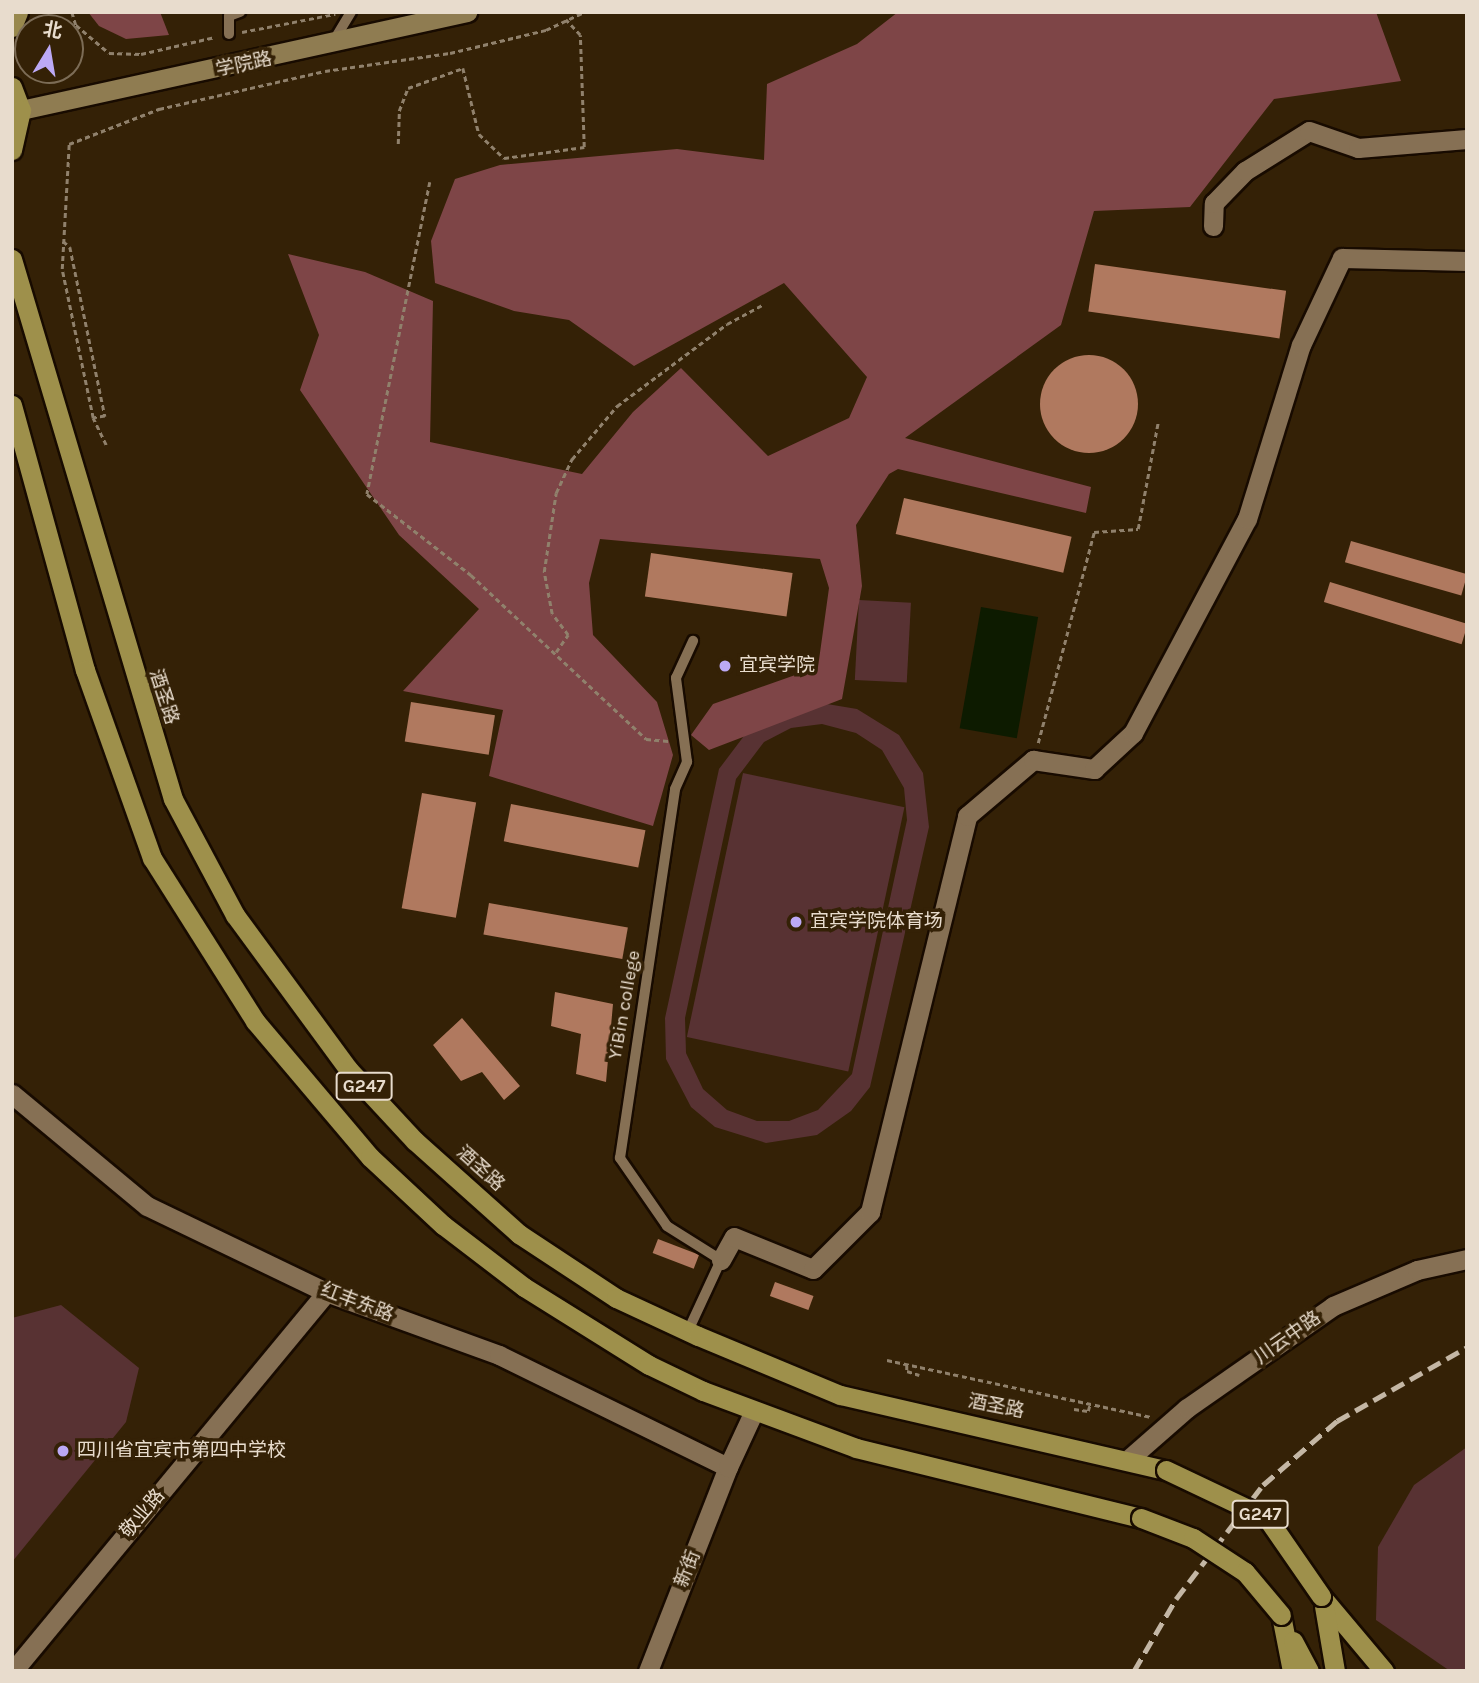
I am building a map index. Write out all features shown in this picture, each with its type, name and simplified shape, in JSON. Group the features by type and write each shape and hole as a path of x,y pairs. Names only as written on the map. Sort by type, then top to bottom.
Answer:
{"highway":[{"path":"12,87 20,110 12,150"},
{"name":"酒圣路","path":"12,259 173,799 235,915 348,1069 415,1141 519,1234 616,1298 688,1331 840,1395 1131,1457 1166,1470 1267,1518 1321,1596 1335,1671"},
{"name":"G247","path":"12,405 120,781 152,858 255,1021 362,1147 443,1225 590,1330 649,1365 754,1411 918,1466 1141,1518 1193,1538 1245,1572 1281,1615 1289,1634 1292,1671"},
{"path":"1321,1596 1384,1671"},
{"path":"1289,1634 1310,1671"}],"main road":[{"path":"12,27 18,12"},
{"name":"学院路","path":"20,110 330,45 467,12"}],"street":[{"path":"1213,226 1214,203 1245,171 1309,131 1358,148 1467,139"},
{"path":"721,1260 734,1237 813,1269 870,1212 967,816 1033,760 1094,769 1133,733 1247,519 1301,345 1342,258 1467,261"},
{"name":"红丰东路","path":"12,1094 148,1206 326,1292 499,1356 727,1467"},
{"name":"川云中路","path":"1131,1457 1167,1424 1333,1306 1417,1270 1467,1259"},
{"name":"敬业路","path":"13,1671 326,1292"},
{"name":"新街","path":"648,1671 727,1467 754,1411"}],"lane":[{"path":"330,45 349,12"},
{"path":"229,34 231,14"},
{"name":"YiBin college","path":"693,641 676,678 681,741 687,762 675,789 620,1158 667,1226 721,1260"},
{"path":"688,1331 721,1260"}],"path":[{"path":"72,12 76,25 109,53 141,54 229,34 349,12"},
{"path":"106,445 93,418 62,269 69,144 93,130 325,71 450,53 566,20 584,12"},
{"path":"398,144 399,111 408,89 463,68 479,134 504,158 584,147 580,35 566,20"},
{"path":"430,182 367,494 471,575 646,739 681,741"},
{"path":"62,240 70,247 105,415 93,418"},
{"path":"556,652 568,635 552,614 544,572 556,493 572,458 617,406 727,324 764,304"},
{"path":"1033,760 1094,532 1138,529 1158,422"},
{"path":"887,1360 1090,1404 1167,1424"},
{"path":"907,1364 907,1371 919,1375"},
{"path":"1074,1409 1088,1410 1090,1404"}],"shaded area":[{"path":"88,12 160,12 169,35 126,39 99,26"},
{"path":"898,12 1376,12 1401,81 1274,99 1190,207 1094,211 1061,325 905,438 1091,487 1086,513 898,469 889,474 856,525 862,586 842,699 709,750 691,735 713,704 818,667 829,588 820,559 600,539 589,583 593,635 657,702 673,755 653,826 489,776 503,710 403,691 479,609 399,535 300,390 319,335 288,254 365,272 433,301 430,442 582,474 633,412 681,368 768,456 849,418 867,377 784,283 634,366 569,320 514,311 435,283 431,241 455,179 500,165 677,149 764,160 767,84 857,44"},
{"path":"859,600 911,603 907,683 855,680"},
{"path":"981,607 1038,617 1017,738 960,728"},
{"path":"821,703 857,709 899,735 923,773 929,827 870,1087 851,1111 817,1135 766,1143 715,1127 691,1107 666,1059 665,1018 719,769 750,728","holes":["822,724 856,733 882,750 904,788 907,820 852,1074 818,1110 789,1121 757,1121 727,1110 703,1089 686,1053 685,1018 736,779 764,742 791,728"]},
{"name":"宜宾学院体育场","path":"743,773 904,807 848,1071 687,1037"},
{"path":"61,1305 139,1368 126,1422 12,1562 12,1318"},
{"path":"1467,1447 1467,1671 1450,1671 1376,1620 1378,1547 1414,1485"}],"building":[{"path":"1095,264 1286,291 1279,338 1088,312"},
{"path":"1089,355 1108,358 1124,369 1135,385 1138,404 1135,423 1124,439 1108,450 1089,453 1070,450 1054,439 1043,423 1040,404 1043,385 1054,369 1070,358"},
{"path":"904,498 1072,537 1063,573 896,534"},
{"path":"1351,541 1467,574 1461,595 1345,562"},
{"path":"651,553 793,573 786,616 645,597"},
{"path":"1330,582 1467,624 1462,644 1324,602"},
{"path":"411,702 495,715 489,755 405,742"},
{"path":"422,793 476,803 456,918 402,908"},
{"path":"511,804 645,830 638,867 504,841"},
{"path":"489,903 628,927 622,959 483,935"},
{"path":"555,992 613,1004 606,1082 576,1074 581,1034 551,1026"},
{"path":"462,1018 520,1086 504,1100 482,1072 461,1081 433,1045"},
{"path":"658,1239 699,1255 694,1269 653,1253"},
{"path":"775,1282 814,1296 808,1310 770,1296"}],"railway":[{"path":"1134,1671 1176,1599 1263,1485 1337,1421 1467,1347"}],"place":[{"name":"宜宾学院","path":"725,666"},
{"name":"宜宾学院体育场","path":"796,922"},
{"name":"四川省宜宾市第四中学校","path":"63,1451"}]}
